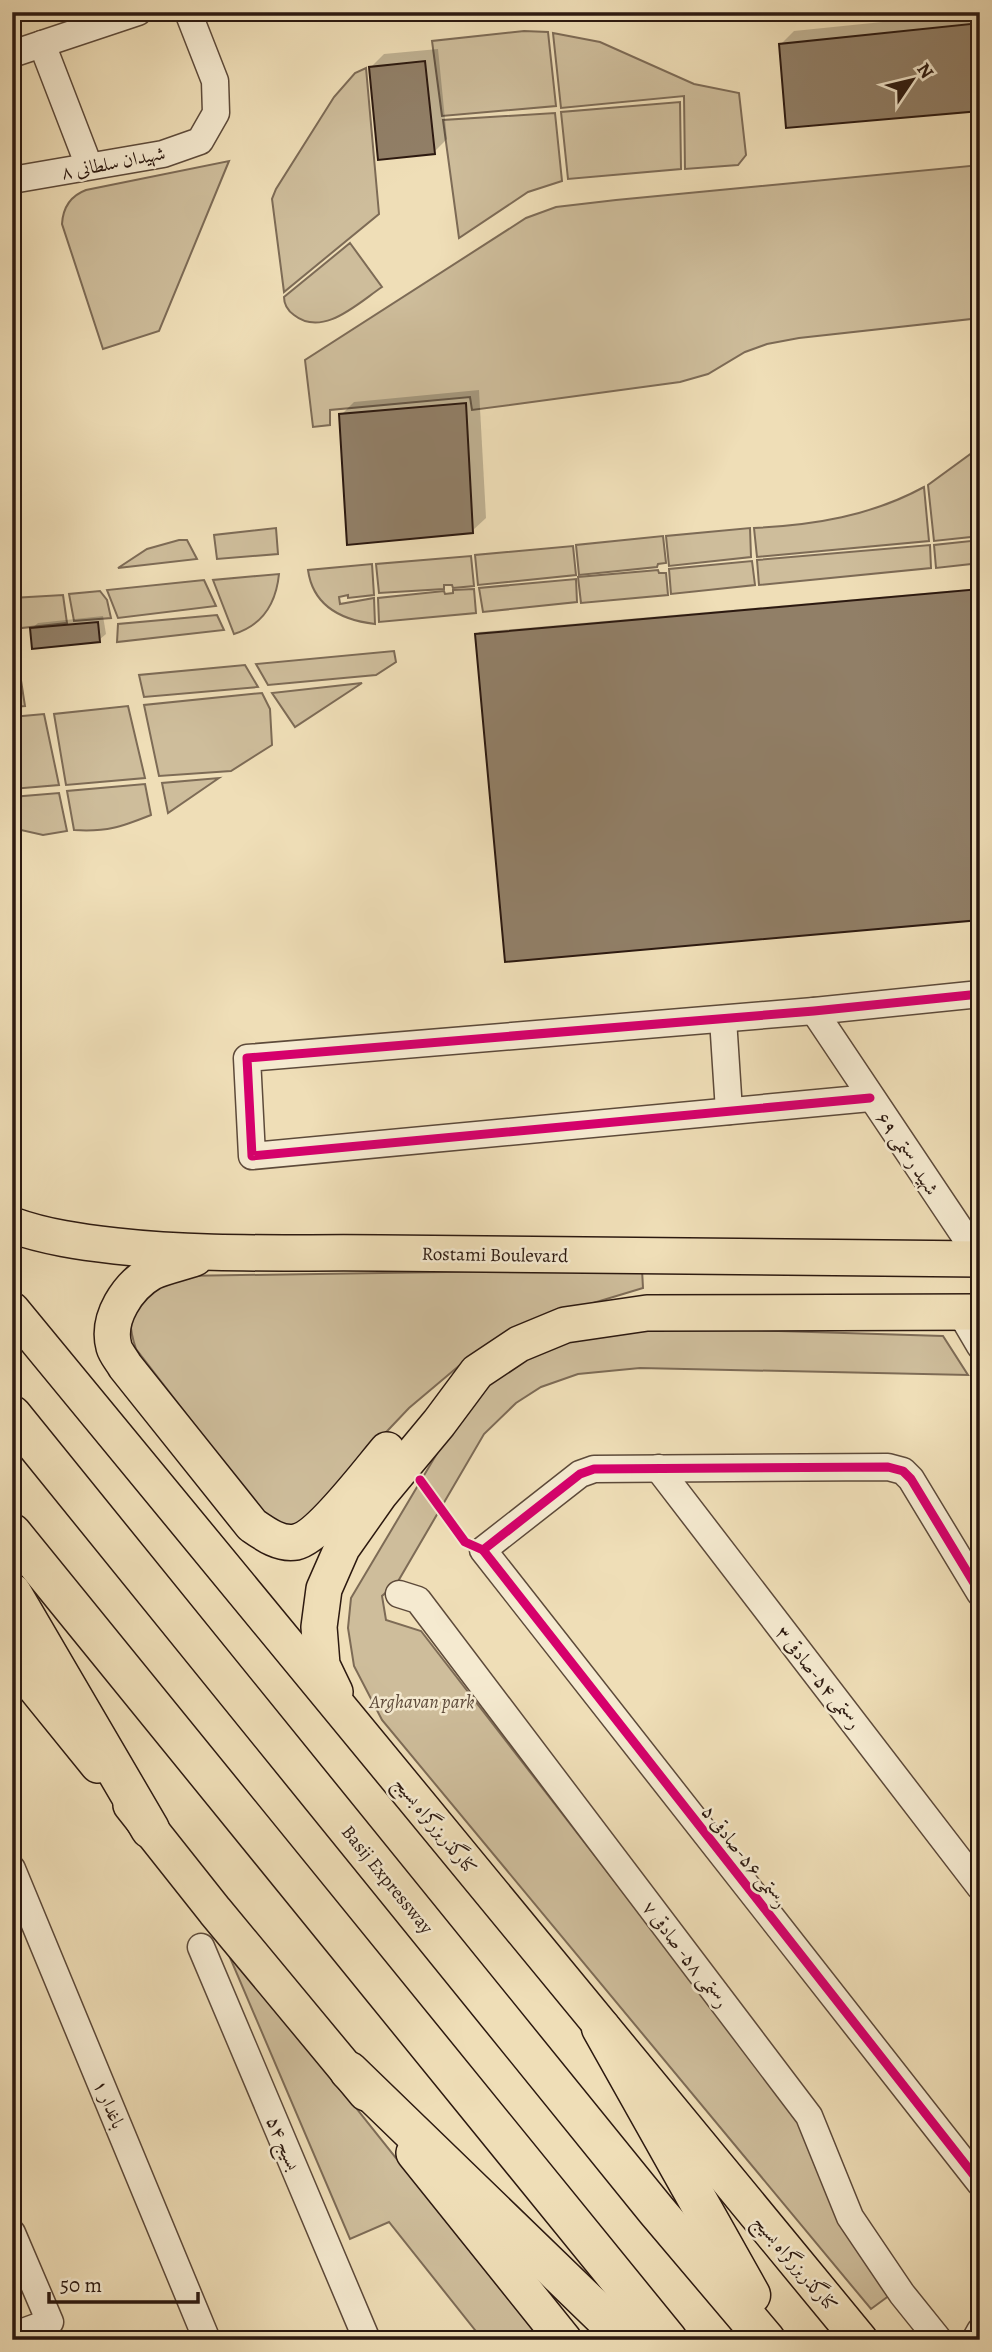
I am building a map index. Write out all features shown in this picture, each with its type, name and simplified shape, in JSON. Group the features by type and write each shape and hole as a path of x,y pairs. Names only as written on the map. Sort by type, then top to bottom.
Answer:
{"highway":[{"name":"Basij Expressway","path":"12,1415 656,2210 766,2340"},
{"path":"12,1532 668,2340"},
{"path":"12,1593 150,1829"},
{"path":"601,2028 776,2340"},
{"path":"349,2071 627,2340"}],"main road":[{"name":"Rostami Boulevard","path":"12,1225 85,1243 208,1254 407,1253 980,1259"},
{"path":"208,1254 153,1272 132,1289 121,1304 115,1319 115,1348 125,1366 252,1525 282,1542 298,1542 316,1531 394,1441 477,1373 519,1344 565,1325 647,1313 970,1312"},
{"name":"کنارگذربزرگراه بسیج","path":"12,1310 860,2340"},
{"path":"349,1720 322,1665 319,1627 324,1589 342,1548 380,1494 477,1373"},
{"path":"12,1659 215,1911 349,2071 564,2340"}],"street":[{"path":"12,54 138,12"},
{"name":"شهیدان سلطانی ۸","path":"12,180 163,154 200,141 216,113 215,81 188,12"},
{"path":"42,44 89,166"},
{"path":"870,1098 252,1156 247,1058 723,1019 980,994"},
{"name":"شهید رستمی ۶۹","path":"814,1011 980,1259"},
{"path":"723,1019 729,1111"},
{"path":"970,1312 980,1346"},
{"path":"658,1468 888,1467 903,1471 911,1479 980,1593"},
{"name":"رستمی ۵۶-صادقی ۵","path":"658,1468 606,1468 580,1474 483,1550 980,2183"},
{"name":"رستمی ۵۴-صادقی ۳","path":"658,1468 980,1887"},
{"name":"رستمی ۵۸- صادقی ۷","path":"399,1594 418,1600 809,2116 850,2217 902,2294 939,2340"},
{"name":"باغدار ۱","path":"12,1869 208,2340"},
{"name":"بسیج ۵۴","path":"201,1947 367,2340"},
{"path":"12,2233 50,2322 12,2336"},
{"path":"975,2340 980,2331"}],"green space":[{"path":"524,31 548,32 556,106 442,116 432,41"},
{"path":"553,33 600,42 694,84 739,93 746,155 738,165 685,169 684,96 561,108"},
{"path":"366,68 379,214 284,292 272,199 334,97 355,73"},
{"path":"680,102 681,169 568,179 561,112"},
{"path":"555,113 562,181 528,192 459,238 443,120"},
{"path":"229,161 159,331 103,349 62,224 68,203 86,190"},
{"path":"980,165 980,318 767,344 745,352 708,374 680,382 472,410 470,397 330,410 330,425 313,427 305,360 526,218 556,207"},
{"path":"350,243 382,287 340,316 328,320 317,323 305,321 292,313 285,305 284,297"},
{"path":"980,447 980,536 934,541 928,485"},
{"path":"924,487 929,541 757,557 754,528 820,521 863,512"},
{"path":"276,528 278,554 217,559 214,535"},
{"path":"750,528 751,557 669,566 666,536"},
{"path":"663,536 666,563 658,564 657,567 579,575 576,545"},
{"path":"187,540 197,559 118,568 147,549"},
{"path":"980,540 980,563 936,568 934,545"},
{"path":"930,545 931,568 759,585 757,560"},
{"path":"573,546 576,575 478,585 475,555"},
{"path":"471,556 474,586 453,588 452,585 444,585 444,589 379,593 376,564"},
{"path":"752,561 755,585 671,594 669,569"},
{"path":"372,564 374,595 339,597 340,604 374,598 375,624 340,615 322,602 308,570"},
{"path":"658,570 659,573 666,573 668,595 581,603 578,577"},
{"path":"279,574 275,595 266,612 253,625 234,634 213,580"},
{"path":"576,579 577,602 483,612 479,588"},
{"path":"204,580 216,606 118,618 107,590"},
{"path":"474,589 476,613 379,622 378,598 444,591 445,594 453,593 453,590"},
{"path":"100,591 107,600 111,618 74,621 69,594"},
{"path":"63,595 67,623 13,629 25,706 12,707 12,598"},
{"path":"217,615 224,630 117,642 118,624"},
{"path":"394,651 396,662 376,675 268,685 256,664"},
{"path":"245,665 258,687 144,697 139,675"},
{"path":"362,683 295,727 272,693"},
{"path":"262,693 270,709 272,745 231,771 159,776 144,705"},
{"path":"128,706 145,778 66,785 54,714"},
{"path":"44,714 59,785 12,789 12,717"},
{"path":"219,778 168,813 162,783"},
{"path":"145,784 151,815 114,828 74,830 67,791"},
{"path":"59,793 67,831 43,835 12,828 12,797"},
{"path":"642,1269 643,1288 517,1326 460,1365 409,1408 310,1521 288,1527 268,1520 136,1349 131,1333 133,1310 138,1302 181,1276"},
{"name":"Arghavan park","path":"644,1327 943,1336 968,1375 640,1368 578,1374 541,1387 516,1403 484,1434 397,1583 382,1596 386,1620 421,1631 803,2125 890,2295 871,2309 382,1720 354,1666 348,1628 351,1598 467,1403 501,1369 569,1338"},
{"path":"223,1941 541,2340 483,2340 389,2222 350,2239"}],"building":[{"path":"980,23 980,111 786,128 779,44"},
{"path":"425,61 435,154 378,160 369,67"},
{"path":"466,403 473,533 347,545 339,414"},
{"path":"980,589 980,920 505,962 475,634"},
{"path":"98,622 100,642 32,649 30,628"}],"cycle path":[{"path":"870,1098 252,1156 247,1058 814,1011 980,994"},
{"path":"483,1550 580,1474 594,1469 888,1467 903,1471 911,1479 980,1593"},
{"path":"420,1480 465,1542 483,1550 980,2183"}]}
